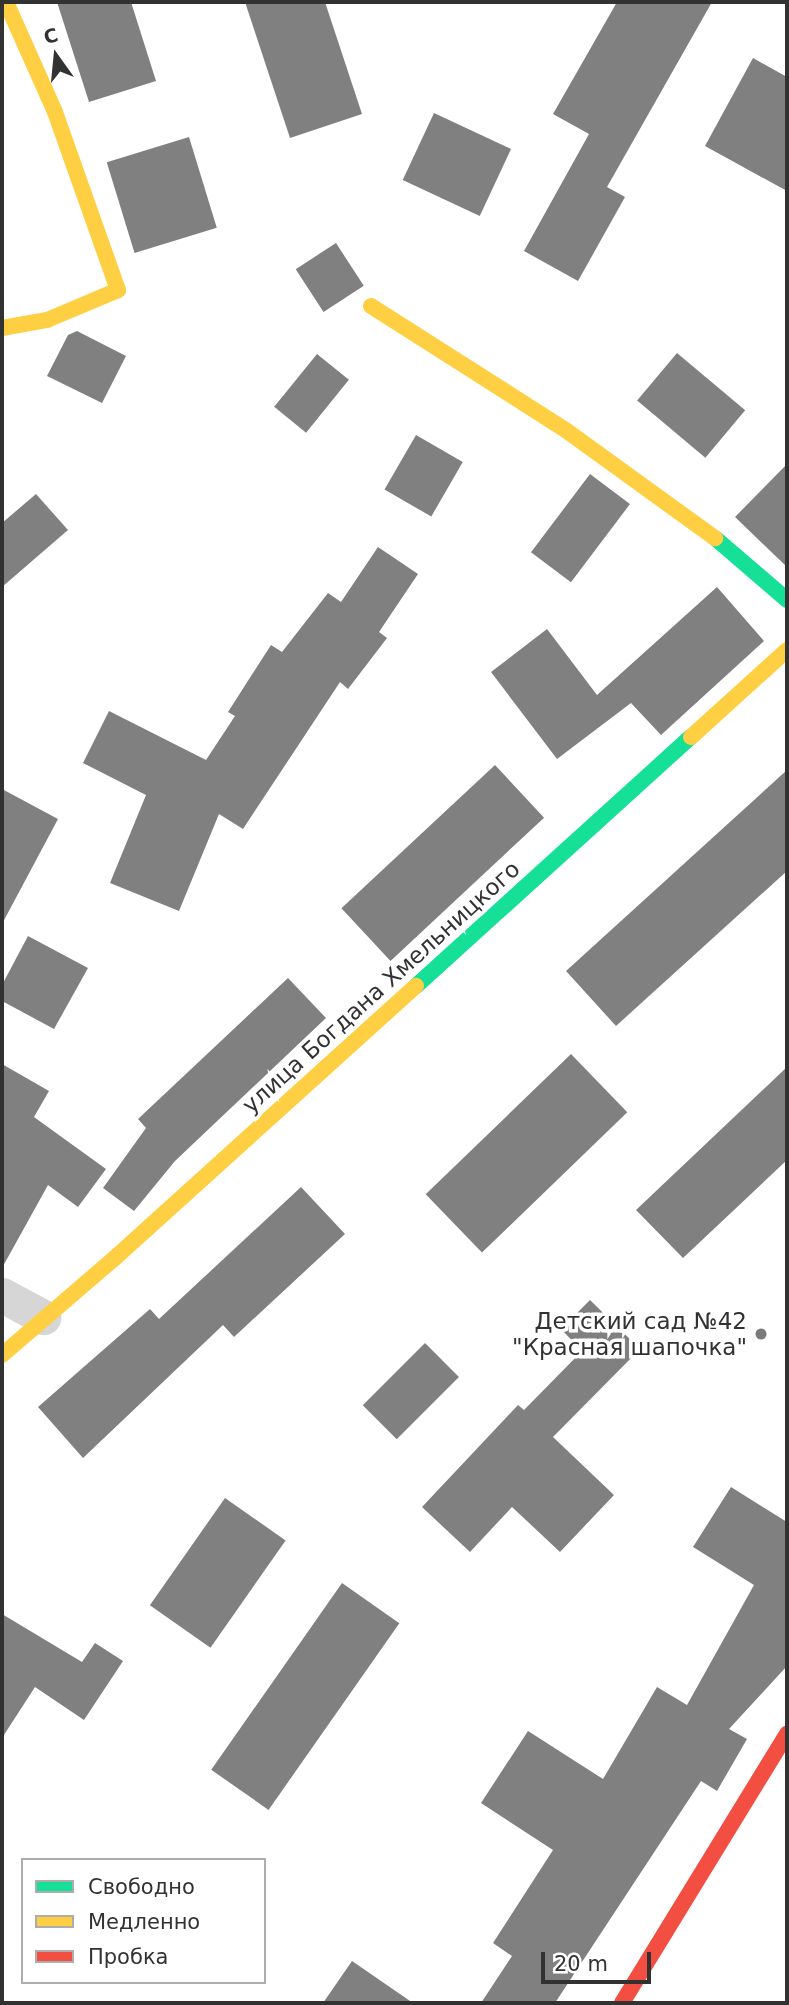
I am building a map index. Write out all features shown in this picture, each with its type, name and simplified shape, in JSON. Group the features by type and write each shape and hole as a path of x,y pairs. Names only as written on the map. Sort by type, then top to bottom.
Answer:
{"street":[{"path":"2,328 47,320 118,290 55,112 13,44 6,2"},
{"path":"371,306 567,431 719,541 787,600"},
{"name":"улица Богдана Хмельницкого","path":"2,1355 117,1256 787,650"},
{"path":"2,1295 43,1317"},
{"path":"622,2003 787,1734"}],"building":[{"path":"57,2 131,2 156,81 89,102"},
{"path":"245,2 325,2 362,114 290,138"},
{"path":"617,2 712,2 607,187 625,197 578,281 524,251 589,134 553,114"},
{"path":"753,58 787,77 787,191 705,146"},
{"path":"434,113 511,149 480,216 403,180"},
{"path":"189,137 217,228 135,253 107,162"},
{"path":"336,243 364,286 324,312 296,269"},
{"path":"77,331 126,356 102,403 47,376 68,335"},
{"path":"677,353 745,410 705,458 637,400"},
{"path":"317,354 349,380 306,433 274,407"},
{"path":"416,435 463,462 431,517 384,490"},
{"path":"787,464 787,567 735,517"},
{"path":"590,474 630,504 571,582 531,552"},
{"path":"36,494 68,530 2,587 2,523"},
{"path":"378,547 418,574 379,632 387,638 348,689 340,682 243,829 219,814 179,911 110,883 146,795 83,763 109,711 206,760 235,716 228,712 271,645 282,652 328,593 341,602"},
{"path":"717,587 764,641 661,735 631,703 557,759 491,672 547,629 597,695"},
{"path":"495,765 544,818 391,961 341,908"},
{"path":"787,770 787,871 616,1026 566,971"},
{"path":"2,789 58,819 2,924"},
{"path":"28,936 88,968 54,1029 2,1001 2,985"},
{"path":"288,978 326,1018 175,1161 134,1211 103,1188 146,1128 138,1119"},
{"path":"571,1054 627,1112 482,1253 426,1194"},
{"path":"2,1064 49,1091 34,1117 106,1169 78,1207 48,1185 2,1268"},
{"path":"787,1067 787,1160 683,1258 636,1210"},
{"path":"301,1187 345,1234 234,1337 223,1325 83,1458 38,1407 150,1309 159,1319"},
{"path":"590,1300 640,1349 553,1437 614,1495 560,1552 512,1507 470,1552 422,1507 518,1405 524,1410 582,1351 561,1329"},
{"path":"425,1343 459,1377 397,1439 363,1405"},
{"path":"731,1487 787,1522 787,1666 729,1729 747,1739 717,1791 701,1781 555,2003 481,2003 512,1956 493,1943 553,1850 481,1803 528,1731 603,1779 657,1687 687,1705 754,1585 693,1547"},
{"path":"225,1498 286,1540 210,1648 150,1605"},
{"path":"342,1583 399,1623 269,1810 211,1770"},
{"path":"2,1614 82,1662 95,1643 123,1661 84,1720 35,1687 2,1738"},
{"path":"352,1961 413,2003 323,2003"}],"traffic: fast":[{"path":"715,538 787,600"},
{"path":"416,986 691,737"}],"traffic: slow":[{"path":"2,328 47,320 118,290 55,112 6,2"},
{"path":"371,306 567,431 715,538"},
{"path":"691,737 787,650"},
{"path":"2,1355 117,1256 416,986"}],"traffic: jam":[{"path":"622,2003 787,1734"}],"place":[{"name":"Детский сад №42 \"Красная шапочка\"","path":"761,1334"}]}
